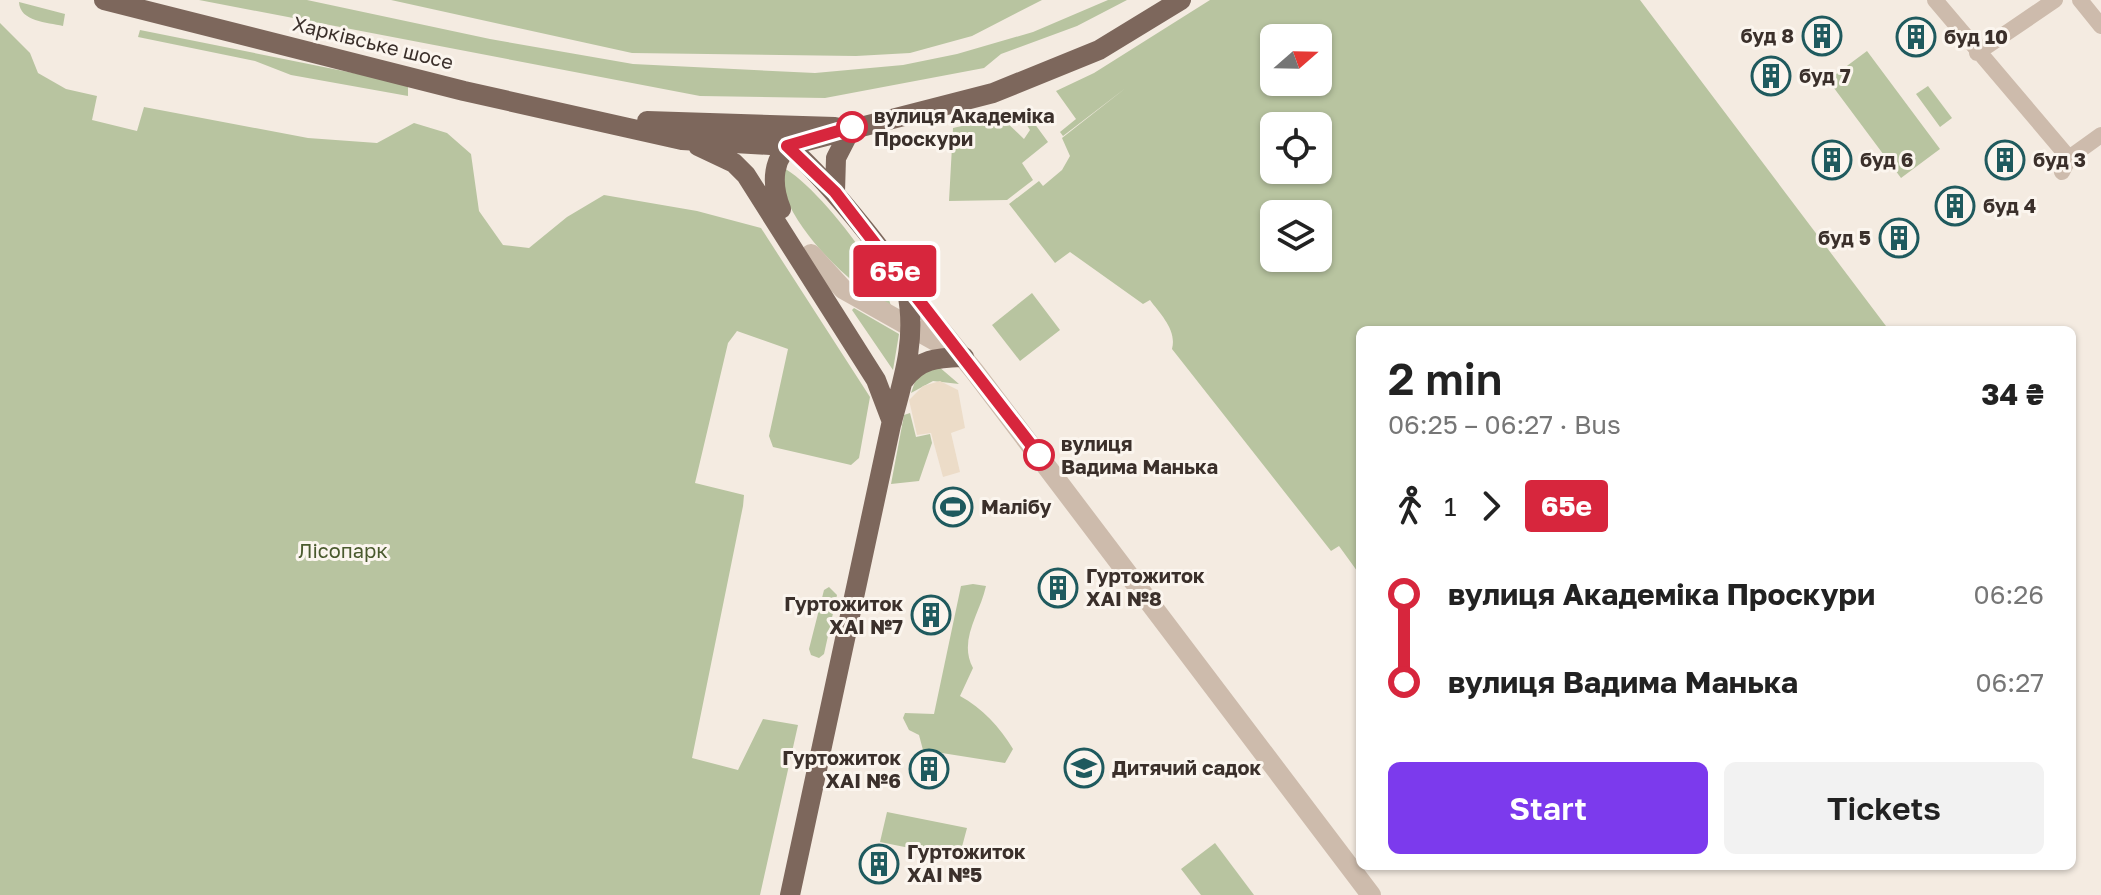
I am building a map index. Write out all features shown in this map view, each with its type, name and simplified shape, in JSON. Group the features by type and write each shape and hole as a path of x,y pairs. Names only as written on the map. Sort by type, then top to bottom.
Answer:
{"main road":[{"name":"Харківське шосе","path":"104,0 464,91 682,140 787,146 842,127 1016,84 1099,50 1181,0"},
{"name":"Харківське шосе","path":"583,116 728,126 842,127"},
{"path":"728,126 787,146 835,192 907,288 911,328 904,380 892,422 790,895"},
{"path":"835,192 836,158 842,127"},
{"path":"682,140 740,168 781,209 883,374 890,397 892,422"},
{"path":"781,209 773,185 787,146"},
{"path":"740,168 858,349 876,380 892,422"},
{"path":"904,380 912,369 928,359 964,357"}],"street":[{"path":"1935,0 2066,165 2101,135"},
{"path":"1977,53 2055,0"},
{"path":"2080,0 2101,26"},
{"path":"811,254 843,289 964,357"},
{"path":"907,288 964,357 1371,895"}],"green space":[{"path":"199,0 307,0 490,39 633,64 815,73 903,65 957,54 1033,32 1108,0 1127,0 1077,26 1001,54 984,68 825,98 700,96"},
{"path":"391,0 1042,0 972,36 910,53 856,56 632,53"},
{"path":"1210,0 1640,0 1886,326 1356,326 1356,569 1339,546 1331,551 1172,349 1170,329 1150,300 1143,304 1070,252 1055,263 1009,204 1039,181 1043,186 1062,170 1070,156 1062,138 1127,87 1063,136 1060,132 1076,119 1056,91 1094,73"},
{"path":"19,2 65,14 63,26 29,17 24,14"},
{"name":"Лісопарк","path":"0,23 30,53 38,73 66,89 97,96 92,120 137,131 144,107 308,138 377,143 414,123 447,133 471,154 479,211 503,245 529,248 567,217 604,195 697,211 761,228 870,397 859,458 851,465 773,447 769,436 788,349 737,331 728,343 695,483 744,495 692,758 738,770 763,719 798,725 760,895 0,895"},
{"path":"140,30 408,84 408,96 291,75 255,61 138,37"},
{"path":"1867,51 1940,149 1901,178 1828,80"},
{"path":"1928,86 1952,118 1940,127 1916,94"},
{"path":"1026,112 1048,142 1022,163 1033,180 1007,200 949,201 953,128 1001,117 1024,139 1030,130 1020,114"},
{"path":"782,167 813,191 847,231 877,274 892,310 846,275 805,231 786,198"},
{"path":"1032,293 1060,330 1020,361 992,325"},
{"path":"854,308 899,334 893,370 852,310"},
{"path":"938,366 959,384 933,381 911,393 918,373"},
{"path":"910,413 916,437 930,434 932,443 919,481 891,484 904,415"},
{"path":"961,586 986,586 969,637 969,658 973,668 960,696 983,712 1008,741 1013,749 1005,763 923,750 919,735 909,730 903,718 905,713 934,714"},
{"path":"829,587 837,595 824,654 819,658 811,655 809,649 824,590"},
{"path":"887,812 967,828 959,858 880,842"},
{"path":"1215,843 1254,895 1201,895 1181,869"}],"shaded area":[{"path":"940,381 958,390 965,428 951,433 960,472 943,477 931,433 917,435 909,400 923,386"}],"bus line":[{"name":"65е","path":"852,127 787,146 835,192 1039,455"}],"place":[{"name":"буд 8","path":"1822,36"},
{"name":"буд 10","path":"1916,37"},
{"name":"буд 7","path":"1771,76"},
{"name":"вулиця Академіка Проскури","path":"852,127"},
{"name":"буд 6","path":"1832,160"},
{"name":"буд 3","path":"2005,160"},
{"name":"буд 4","path":"1955,206"},
{"name":"буд 5","path":"1899,238"},
{"name":"вулиця Вадима Манька","path":"1039,455"},
{"name":"Малібу","path":"953,507"},
{"name":"Гуртожиток ХАІ №8","path":"1058,588"},
{"name":"Гуртожиток ХАІ №7","path":"931,615"},
{"name":"Дитячий садок","path":"1084,768"},
{"name":"Гуртожиток ХАІ №6","path":"929,769"},
{"name":"Гуртожиток ХАІ №5","path":"879,864"}]}
